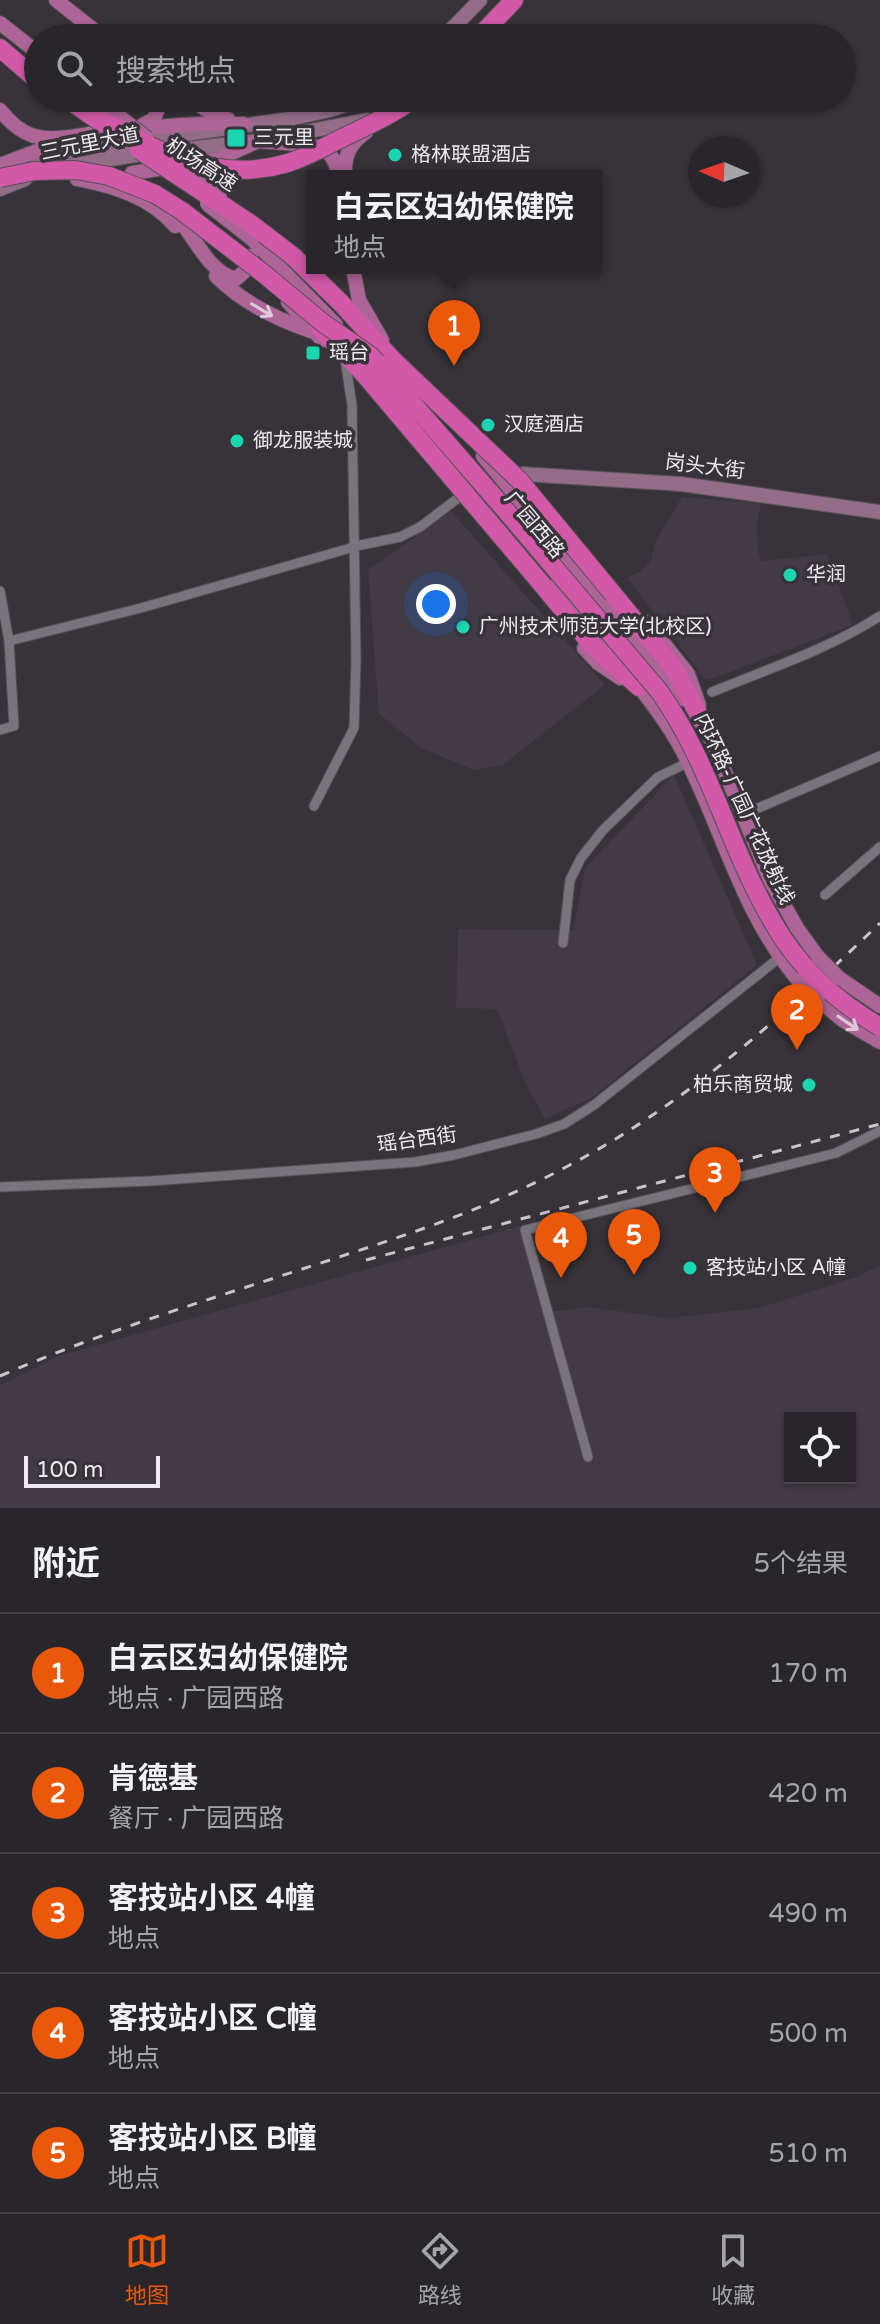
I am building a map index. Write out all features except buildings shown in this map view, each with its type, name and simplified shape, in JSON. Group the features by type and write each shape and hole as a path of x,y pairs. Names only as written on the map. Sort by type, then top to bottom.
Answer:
{"highway":[{"path":"478,24 501,0"},
{"path":"491,24 514,0"},
{"path":"1,48 24,66"},
{"name":"机场高速","path":"100,112 133,146 306,266"},
{"path":"103,112 172,156 225,170 248,171 283,164 330,145 390,112"},
{"path":"0,178 34,171 76,170 129,183 155,194 182,211 280,288 364,374 592,645 639,687"},
{"name":"机场高速","path":"315,274 389,353"},
{"name":"内环路-广园广花放射线","path":"280,288 382,367 652,682 692,743 749,877 783,940 829,992 880,1027"},
{"path":"389,353 519,480 673,667 702,721"},
{"name":"内环路-广园广花放射线","path":"389,353 665,680 707,745 759,870 789,927 831,977 880,1014"}],"main road":[{"path":"56,0 86,24"},
{"path":"69,0 99,24"},
{"path":"457,24 480,0"},
{"path":"498,24 521,0"},
{"path":"0,23 24,42"},
{"path":"0,110 12,124 37,137 196,123 244,124"},
{"name":"广园西路","path":"88,112 306,266"},
{"name":"广园西路","path":"101,112 257,233 475,485 609,646 666,722 689,762 748,904 779,958 818,1000 844,1021 880,1042"},
{"path":"133,129 148,124 157,112"},
{"path":"209,112 244,124"},
{"name":"三元里大道","path":"0,165 64,151 321,112"},
{"name":"三元里大道","path":"0,189 36,175 108,158 258,141 333,128 380,112"},
{"path":"345,170 349,148 356,139 394,112"},
{"path":"0,165 78,135"},
{"path":"257,233 249,263 241,275 236,279 225,275 208,258 178,217 129,184 128,178 135,171 219,159 258,141 319,147 334,160 336,170"},
{"path":"36,175 91,182 128,193 148,203 170,220 211,272 229,288 275,318 315,333"},
{"path":"257,233 275,286 589,654 615,676 639,687"},
{"name":"广园西路","path":"354,274 359,300 389,353 439,404 702,721 775,891 797,928 818,957 839,978 880,1006"},
{"path":"398,396 410,383 419,381"},
{"path":"439,404 476,430 523,474 680,662 693,684 702,721"},
{"path":"408,439 458,465"},
{"name":"岗头大街","path":"523,474 681,484 880,512"},
{"path":"536,489 548,533"},
{"path":"748,904 766,905 775,891"}],"street":[{"path":"36,175 135,171"},
{"path":"314,806 354,728 352,405 346,366"},
{"path":"9,641 141,608 412,532 475,485"},
{"path":"0,591 9,641 14,726 0,730"},
{"path":"712,692 805,654 880,616"},
{"path":"742,815 880,756"},
{"path":"563,943 570,880 581,858 603,830 658,777 689,762"},
{"path":"825,895 880,847"},
{"name":"瑶台西街","path":"0,1187 150,1181 386,1164 454,1155 520,1139 564,1124 594,1105 779,958"},
{"path":"588,1457 525,1230 836,1153 880,1131"}],"shaded area":[{"path":"682,497 761,503 757,522 761,561 827,554 853,625 706,680 627,578 651,560 655,542"},
{"name":"广州技术师范大学(北校区)","path":"451,511 605,685 503,765 474,770 421,748 379,714 368,570"},
{"path":"674,775 757,965 590,1099 545,1119 525,1082 497,1009 456,1008 458,929 573,930 585,868"},
{"path":"527,1224 548,1312 587,1307 670,1318 759,1308 856,1277 880,1266 880,1508 0,1508 0,1385 58,1356"}],"railway":[{"path":"0,1376 129,1326 431,1226 513,1193 566,1167 652,1116 732,1056 880,923"},
{"path":"366,1260 880,1124"}],"place":[{"name":"三元里","path":"236,138"},
{"name":"格林联盟酒店","path":"395,155"},
{"name":"瑶台","path":"313,353"},
{"name":"白云区妇幼保健院","path":"454,366"},
{"name":"汉庭酒店","path":"488,425"},
{"name":"御龙服装城","path":"237,441"},
{"name":"华润","path":"790,575"},
{"name":"广州技术师范大学(北校区)","path":"463,627"},
{"name":"肯德基","path":"797,1050"},
{"name":"柏乐商贸城","path":"809,1085"},
{"name":"客技站小区 4幢","path":"715,1213"},
{"name":"客技站小区 A幢","path":"690,1268"},
{"name":"客技站小区 B幢","path":"634,1275"},
{"name":"客技站小区 C幢","path":"561,1278"}]}
